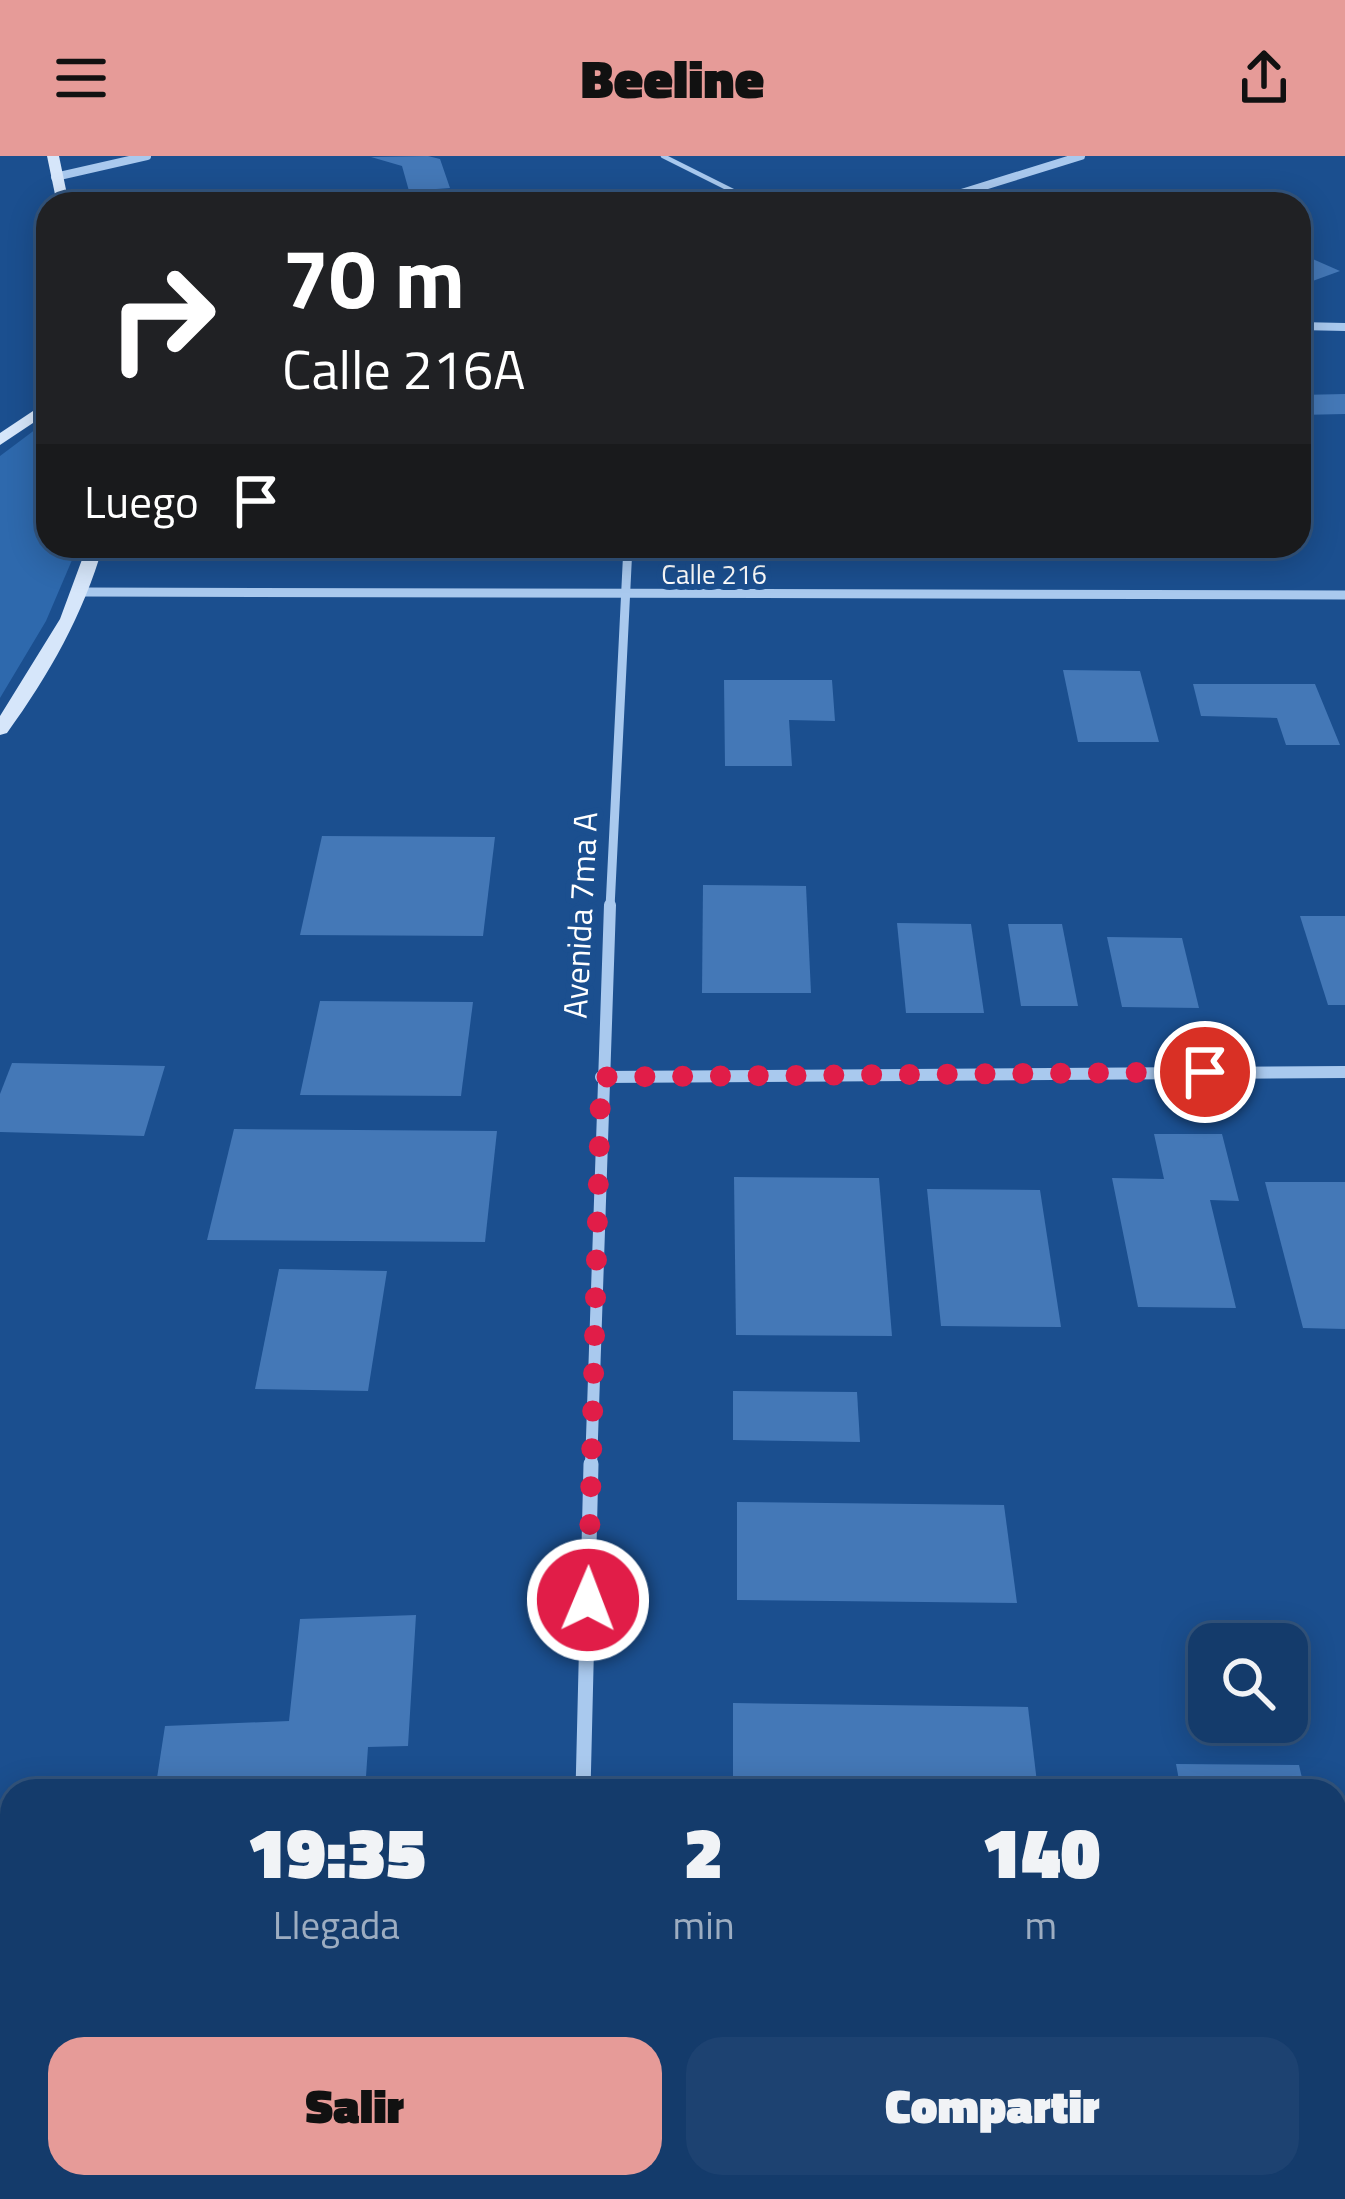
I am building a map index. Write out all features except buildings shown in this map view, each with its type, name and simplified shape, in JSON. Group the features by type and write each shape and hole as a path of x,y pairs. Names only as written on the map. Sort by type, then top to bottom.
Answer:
{"main road":[{"path":"53,156 59,192"},
{"path":"0,440 36,414"},
{"path":"0,729 30,689 83,592 91,558"}],"street":[{"path":"55,177 147,156"},
{"path":"965,192 1081,156"},
{"path":"1311,326 1345,327"},
{"name":"Avenida 7ma A","path":"583,1779 601,1077 628,558"},
{"name":"Calle 216","path":"83,592 1345,596"},
{"path":"601,1077 1345,1072"}],"lane":[{"path":"663,156 735,192"}],"shaded area":[{"path":"36,429 36,558 73,558 46,621 0,698 0,456"}],"route":[{"path":"588,1600 601,1077 1205,1072"}]}
